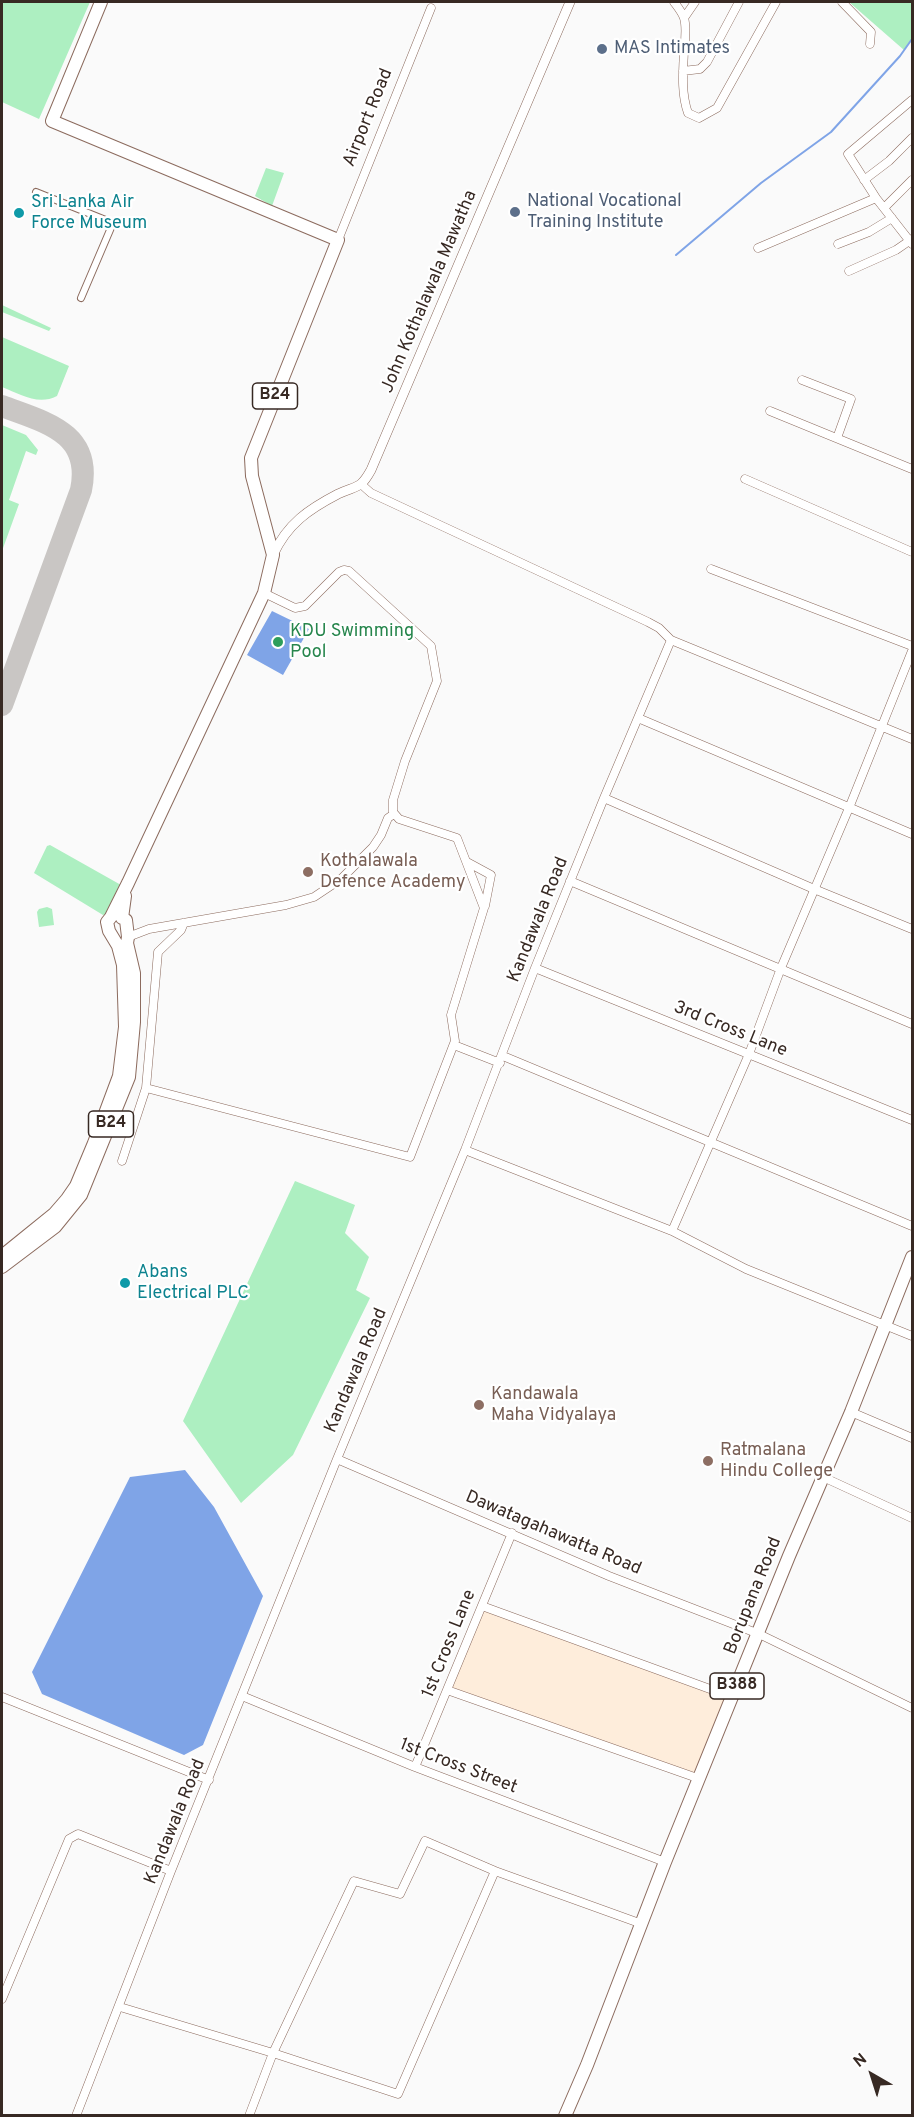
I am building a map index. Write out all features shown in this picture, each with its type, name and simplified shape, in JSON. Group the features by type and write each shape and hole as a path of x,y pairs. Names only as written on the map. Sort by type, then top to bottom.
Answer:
{"main road":[{"path":"101,2 52,122 338,240"},
{"name":"B24","path":"2,1267 55,1227 81,1195 129,1077 134,1022 134,973 124,942 120,918 128,883 264,593 273,555 252,476 251,458 338,240"},
{"name":"B24","path":"120,918 107,922 109,932 124,942"},
{"name":"B24","path":"2,1256 54,1214 67,1199 76,1186 98,1132 119,1076 123,1057 124,942"},
{"name":"Borupana Road","path":"565,2115 665,1862 851,1412 912,1257"}],"street":[{"name":"John Kothalawala Mawatha","path":"362,485 376,460 570,2"},
{"path":"674,2 684,18 686,30 683,95 688,113 699,118 717,108 776,2"},
{"path":"684,18 694,2"},
{"path":"683,71 700,69 708,62 739,2"},
{"path":"842,2 871,32 870,44"},
{"name":"Airport Road","path":"338,240 431,8"},
{"path":"849,271 912,241 876,198 848,154 912,100"},
{"path":"864,180 889,161 912,138"},
{"path":"884,208 912,180"},
{"path":"36,192 113,224 81,298"},
{"path":"758,248 876,198"},
{"path":"838,244 869,232 892,218"},
{"path":"802,380 851,399 837,438"},
{"path":"770,411 912,468"},
{"path":"745,479 912,552"},
{"path":"273,555 284,534 301,516 327,500 362,485 381,498 648,622 659,628 671,640 912,739"},
{"path":"711,569 912,646"},
{"path":"264,593 295,608 300,608 305,606 339,572 349,571 431,646 437,681 397,786 393,800 394,814 403,821 457,838 484,908"},
{"name":"Kandawala Road","path":"76,2115 120,2007 171,1871 337,1459 465,1150 570,881 671,640"},
{"path":"672,1231 748,1054 781,968 912,651"},
{"path":"638,718 912,834"},
{"path":"604,798 912,929"},
{"path":"124,942 149,929 301,902 321,893 341,879 373,848 388,818 394,814"},
{"path":"146,1088 410,1158 454,1045 456,1037 452,1015 484,908 491,875 467,862"},
{"path":"570,881 912,1024"},
{"path":"120,918 134,926 149,929"},
{"path":"122,1161 146,1088 158,952 181,930 184,923"},
{"name":"3rd Cross Lane","path":"535,968 912,1120"},
{"path":"454,1045 501,1060 709,1142 912,1227"},
{"path":"465,1150 672,1231 747,1269 912,1336"},
{"path":"851,1412 912,1438"},
{"name":"Dawatagahawatta Road","path":"337,1459 609,1576 759,1634 912,1708"},
{"path":"823,1477 912,1518"},
{"name":"1st Cross Lane","path":"415,1767 512,1533"},
{"path":"482,1606 732,1697"},
{"path":"447,1690 700,1779"},
{"name":"1st Cross Street","path":"242,1696 415,1767 665,1862"},
{"path":"2,1697 208,1780"},
{"path":"2,1999 69,1839 74,1835 78,1834 171,1871"},
{"path":"249,2115 273,2053 354,1881 400,1894 425,1841 495,1871 642,1924"},
{"path":"120,2007 398,2094 495,1871"}],"shaded area":[{"path":"482,1606 732,1697 700,1779 447,1690"}],"green space":[{"path":"2,2 90,2 39,119 2,102"},
{"path":"849,2 912,2 912,39 904,50"},
{"path":"266,168 284,173 272,206 255,196"},
{"path":"2,305 51,328 49,331 2,312"},
{"path":"2,337 69,366 57,396 43,400 36,399 22,396 2,387"},
{"path":"2,425 26,435 38,450 36,455 26,451 9,500 19,504 2,551"},
{"path":"50,845 121,885 107,914 103,915 34,873 47,846"},
{"path":"47,907 52,909 54,925 39,927 37,912"},
{"path":"295,1181 355,1205 345,1233 369,1257 356,1290 370,1298 293,1455 241,1503 183,1421"}],"water":[{"name":"KDU Swimming Pool","path":"272,611 309,629 283,675 247,655"},
{"path":"185,1470 214,1507 263,1596 203,1745 184,1755 42,1694 32,1672 130,1477"}],"waterway":[{"path":"676,255 761,183 831,132 900,56 912,39"}],"taxiway":[{"path":"2,406 49,424 62,432 80,455 83,470 81,490 2,705"}],"place":[{"name":"MAS Intimates","path":"602,49"},
{"name":"National Vocational Training Institute","path":"515,212"},
{"name":"Sri Lanka Air Force Museum","path":"19,213"},
{"name":"KDU Swimming Pool","path":"278,642"},
{"name":"Kothalawala Defence Academy","path":"308,872"},
{"name":"Abans Electrical PLC","path":"125,1283"},
{"name":"Kandawala Maha Vidyalaya","path":"479,1405"},
{"name":"Ratmalana Hindu College","path":"708,1461"}]}
